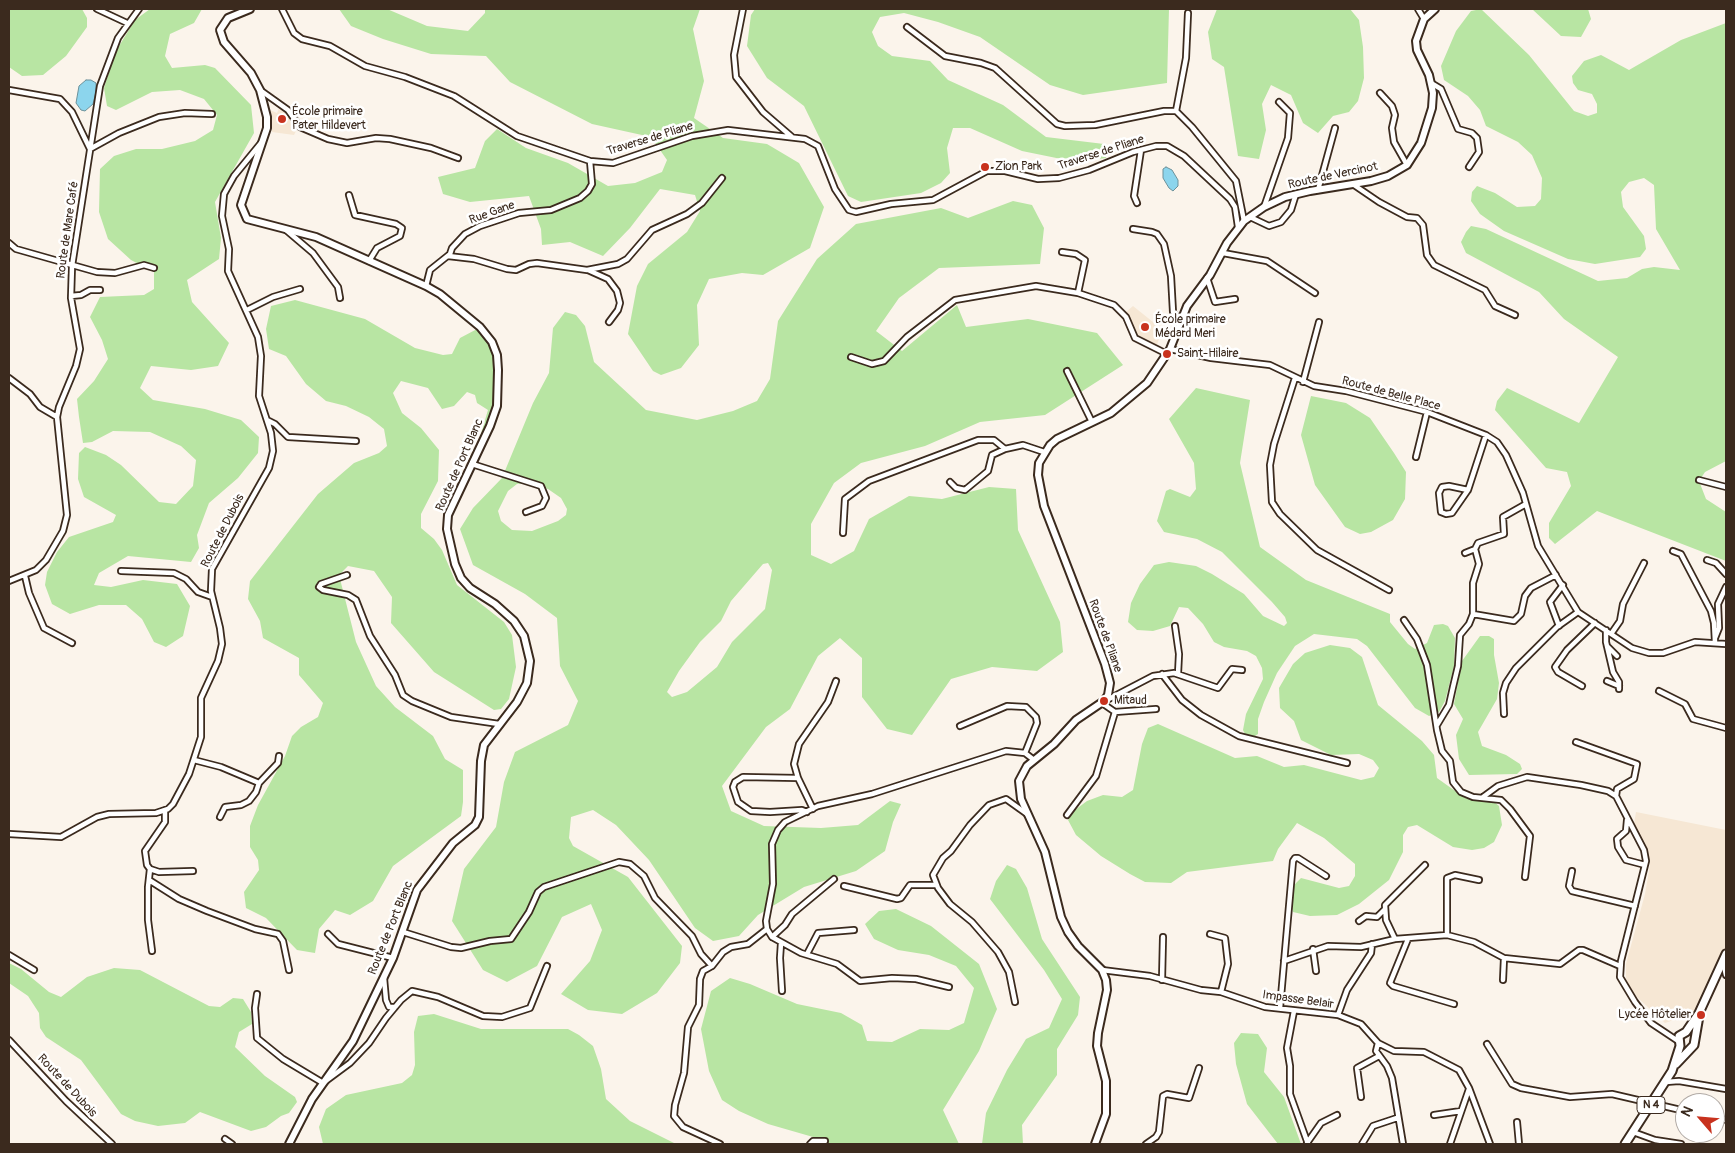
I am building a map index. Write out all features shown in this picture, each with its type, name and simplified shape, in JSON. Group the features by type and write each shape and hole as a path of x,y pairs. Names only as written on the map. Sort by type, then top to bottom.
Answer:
{"main road":[{"name":"N 4","path":"1675,1065 1681,1038 1699,1013 1726,954"},
{"name":"N 4","path":"1625,1144 1675,1065 1696,1043 1695,1037 1699,1013"},
{"path":"1681,1038 1695,1037"},
{"path":"1681,1038 1690,1049"}],"street":[{"path":"97,9 128,23"},
{"name":"Route de Mare Café","path":"9,581 36,570 46,560 63,531 67,515 57,417 80,350 71,296 72,266 100,86 118,38 140,9"},
{"name":"Route de Port Blanc","path":"250,9 228,18 223,24 220,36 251,73 260,90 267,116 264,140 242,205 248,218 316,238 426,286 440,294 480,327 492,342 497,356 497,406 448,515 447,529 455,564 461,578 470,588 495,604 514,621 524,636 530,661 527,683 516,702 484,745 481,761 479,817 474,825 453,843 417,890 393,958 353,1040 312,1099 289,1144"},
{"name":"Traverse de Pliane","path":"282,9 294,33 302,39 330,46 365,66 405,77 454,96 528,142 568,152 590,161 612,163 692,136 728,130 760,132 812,140 818,146 835,189 849,210 856,212 891,204 933,200 987,171 1005,171 1038,179 1059,178 1089,170 1141,150 1167,146 1184,156 1230,199 1234,207 1238,227"},
{"path":"743,9 734,55 736,77 763,112 793,138"},
{"path":"1418,9 1424,19 1435,9"},
{"path":"1176,111 1186,58 1188,13"},
{"name":"Route de Vercinot","path":"1168,351 1187,306 1208,278 1238,227 1247,219 1264,207 1296,194 1354,185 1388,176 1406,165 1421,143 1429,125 1432,108 1430,83 1416,41 1424,19"},
{"path":"907,27 945,56 981,62 995,68 1057,124 1065,126 1095,126 1164,111 1176,111 1192,127 1236,181 1247,219 1269,226 1281,222 1291,210 1296,194"},
{"path":"1430,83 1442,89 1458,129 1472,132 1477,138 1479,152 1469,167"},
{"path":"9,90 60,99 72,112 90,149 119,132 159,117 185,113 212,114"},
{"path":"260,90 288,110 300,127 328,139 347,143 376,138 390,139 431,148 458,158"},
{"path":"1380,94 1392,106 1395,115 1392,128 1394,142 1406,165"},
{"path":"1264,207 1288,138 1290,113 1279,102"},
{"path":"1318,190 1335,128"},
{"name":"Route de Dubois","path":"165,810 173,804 182,791 194,760 201,738 201,698 218,662 222,644 212,597 210,580 212,569 269,468 273,450 260,396 260,349 247,310 232,285 228,271 229,249 222,216 224,194 234,176 264,140"},
{"path":"1138,203 1134,196 1141,150"},
{"name":"Rue Gane","path":"426,286 430,270 448,256 465,234 480,226 520,213 551,210 580,198 588,191 592,184 590,161"},
{"path":"587,270 622,263 652,230 687,214 702,203 722,178"},
{"path":"1354,185 1379,202 1407,216 1417,218 1423,225 1427,255 1434,264 1486,290 1495,306 1515,315"},
{"path":"349,195 355,215 396,224 402,231 400,236 377,248 369,261"},
{"path":"1134,229 1157,234 1164,244 1171,276 1173,312 1180,322"},
{"path":"286,230 313,253 338,287 340,298"},
{"path":"9,243 16,249 41,254 72,266 115,274 142,265 154,268"},
{"path":"1062,252 1076,254 1085,260 1084,274 1078,294"},
{"path":"1223,253 1267,261 1315,293"},
{"path":"448,256 474,259 516,270 529,264 538,263 587,270 608,279 617,291 620,303 618,310 609,322"},
{"path":"1208,278 1215,302 1235,299"},
{"name":"Route de Belle Place","path":"852,357 872,364 884,361 907,337 955,300 1036,286 1078,294 1120,309 1126,317 1135,338 1168,351 1270,365 1303,382 1427,412 1486,435 1497,442 1506,455 1526,504 1538,546 1578,612 1632,648 1656,654 1695,642 1715,640 1726,644"},
{"path":"247,310 273,297 300,289"},
{"path":"71,296 81,295 90,290 100,290"},
{"path":"1303,382 1319,322"},
{"path":"950,482 956,488 965,490 988,471 992,455 1005,449 1024,445 1044,452 1057,439 1111,413 1147,383 1168,351"},
{"path":"1067,371 1092,422"},
{"path":"9,378 30,394 40,407 57,417"},
{"path":"1295,378 1274,444 1270,465 1272,502 1280,514 1317,550 1389,590"},
{"path":"1416,456 1427,412"},
{"path":"267,420 276,424 288,437 356,441"},
{"path":"1468,490 1449,486 1442,487 1439,493 1441,512 1449,514 1455,510 1468,490 1486,435"},
{"path":"844,533 845,499 868,481 978,440 994,440 1005,449"},
{"name":"Route de Pliane","path":"1044,452 1039,463 1039,486 1044,506 1105,664 1110,689 1103,702"},
{"path":"472,464 541,486 546,498 542,506 526,512"},
{"path":"1699,480 1726,487"},
{"path":"1437,730 1438,723 1448,705 1458,666 1460,635 1472,620 1473,583 1479,564 1475,549 1478,543 1504,534 1503,517 1526,504"},
{"path":"1465,553 1475,549"},
{"path":"1673,551 1681,554 1711,611 1715,640"},
{"path":"1707,560 1716,563 1726,574"},
{"path":"1611,634 1620,621 1623,604 1644,563"},
{"path":"121,571 174,573 186,579 198,592 212,597"},
{"path":"347,575 321,584 320,589 348,595 356,600 370,636 393,671 403,695 412,701 451,717 499,724"},
{"path":"1473,614 1514,621 1520,614 1525,596 1530,588 1556,575"},
{"path":"25,576 29,593 44,628 72,643"},
{"path":"1559,626 1552,613 1550,602 1563,585"},
{"path":"1715,640 1719,628 1718,604 1726,587"},
{"path":"1504,714 1503,693 1506,682 1516,668 1559,626 1578,612"},
{"path":"1404,620 1417,639 1427,664 1437,730 1442,751 1450,761 1452,782 1461,792 1473,797 1501,800 1510,808 1530,836 1525,877"},
{"path":"1582,686 1558,672 1555,667 1567,650 1595,623"},
{"path":"1175,626 1179,654 1178,674"},
{"path":"1606,630 1607,646 1619,688 1607,681"},
{"path":"1607,646 1617,656"},
{"path":"1095,1144 1103,1125 1106,1107 1106,1081 1097,1046 1107,990 1102,970 1078,946 1068,932 1061,917 1045,852 1021,800 1019,781 1027,766 1054,744 1076,720 1142,680 1162,674 1178,674 1218,688 1232,669 1242,670"},
{"path":"1162,674 1182,700 1201,715 1239,736 1347,763"},
{"path":"813,809 798,778 794,764 799,744 828,702 836,681"},
{"path":"1659,691 1685,704 1693,719 1726,728"},
{"path":"1103,702 1115,712 1156,709"},
{"path":"960,726 1007,706 1022,705 1038,719 1037,727 1025,754"},
{"path":"1067,815 1096,776 1115,712"},
{"path":"1576,742 1637,764 1634,779 1617,789 1616,796"},
{"path":"949,987 916,979 860,981 837,964 807,954 772,937 767,929 773,884 772,844 778,830 785,822 818,806 872,794 1006,751 1025,754 1034,760"},
{"path":"220,817 225,807 242,806 250,800 256,792 259,783 278,763 279,756"},
{"path":"194,760 221,767 259,783"},
{"path":"798,778 742,777 735,782 733,788 738,802 751,810 770,812 802,810 808,812"},
{"path":"1483,797 1498,786 1527,777 1581,785 1608,791 1616,796 1644,850 1645,866 1620,966 1620,976 1635,1002 1652,1023 1669,1035 1681,1038"},
{"path":"1015,1002 1009,972 998,952 972,922 950,904 936,885 933,875 936,866 952,852 970,825 989,805 1006,799 1027,814"},
{"path":"9,834 61,837 97,817 109,814 147,814 165,810 165,822 145,851 144,859 150,869 148,928 152,951"},
{"path":"1627,818 1626,830 1617,839 1618,847 1626,860 1645,866"},
{"path":"1280,1008 1295,858 1298,858 1326,876"},
{"path":"402,932 451,948 511,939 529,912 538,892 544,887 597,868 625,863 636,867 644,876 655,898 692,936 701,954 712,966"},
{"path":"1359,921 1366,916 1377,917 1389,901 1426,865"},
{"path":"150,869 159,872 193,871"},
{"path":"1572,871 1570,886 1572,891 1635,906"},
{"path":"1447,935 1447,878 1450,875 1455,875 1479,880"},
{"path":"772,937 785,925 792,914 834,879"},
{"path":"149,880 179,899 207,911 255,929 278,934 283,941 289,970"},
{"path":"844,886 898,899 910,885 936,885"},
{"path":"1384,910 1395,939"},
{"path":"720,1144 683,1127 674,1116 684,1073 688,1027 699,1005 700,975 731,947 748,944 767,929"},
{"path":"807,954 818,933 854,930"},
{"path":"328,934 338,944 393,958"},
{"path":"1210,934 1225,938 1228,964 1221,992"},
{"path":"1284,961 1313,949 1328,946 1360,947 1395,939 1447,935 1474,942 1504,958 1560,964 1579,950 1584,950 1620,966"},
{"path":"1162,980 1163,937"},
{"path":"1408,939 1390,983 1393,986 1454,1004"},
{"path":"781,942 782,991"},
{"path":"1338,1015 1347,990 1371,953 1372,944"},
{"path":"1313,949 1316,971"},
{"path":"9,955 34,970"},
{"path":"1503,980 1504,958"},
{"path":"1723,962 1726,975"},
{"path":"257,994 254,1008 257,1038 283,1059 323,1084 350,1063 370,1043 394,1007 412,991 438,997 483,1016 502,1017 530,1008 547,966"},
{"name":"Impasse Belair","path":"1102,970 1162,980 1201,990 1221,992 1266,1007 1338,1015 1361,1024 1378,1043 1398,1052 1424,1052 1455,1068 1469,1088 1490,1144"},
{"path":"384,978 386,1000 390,1007 394,1007"},
{"path":"1294,1011 1287,1048 1290,1066 1290,1094 1307,1144"},
{"name":"Route de Dubois","path":"9,1040 112,1144"},
{"path":"1378,1043 1376,1051 1392,1078 1403,1144"},
{"path":"1487,1044 1512,1084 1521,1088 1570,1097 1612,1094 1675,1109"},
{"path":"1361,1097 1357,1068 1380,1056"},
{"path":"1146,1144 1156,1137 1159,1132 1163,1096 1167,1094 1188,1098 1199,1068"},
{"path":"1666,1082 1679,1081 1726,1089"},
{"path":"1450,1144 1469,1088"},
{"path":"1434,1115 1462,1111"},
{"path":"1307,1144 1322,1123 1337,1114"},
{"path":"1362,1144 1373,1126 1398,1118"},
{"path":"1518,1122 1519,1144"},
{"path":"1633,1132 1654,1140 1681,1144"},
{"path":"225,1139 232,1144"},
{"path":"810,1144 813,1141 824,1141"}],"shaded area":[{"name":"École primaire Pater Hildevert","path":"280,106 290,113 298,127 294,135 272,132 270,110 277,113"},
{"name":"École primaire Médard Meri","path":"1133,306 1153,322 1161,332 1157,345 1138,338 1126,312"},
{"path":"1636,812 1726,830 1726,948 1694,1013 1665,1023 1637,997 1627,984 1626,977 1626,964 1645,894 1650,865 1648,851 1634,824"}],"green space":[{"path":"9,9 82,9 87,18 87,27 66,56 43,75 22,76 9,67"},
{"path":"150,9 202,9 194,23 170,34 165,56 172,68 205,65 215,68 251,105 254,133 215,202 221,238 219,259 187,280 192,302 229,343 218,366 191,370 151,366 140,388 153,400 205,409 241,420 259,437 258,453 238,478 209,503 197,535 199,548 191,562 128,556 99,573 94,585 111,587 143,580 177,584 190,606 183,636 166,647 154,642 142,619 126,605 99,605 70,614 52,604 45,585 47,572 57,552 69,537 113,522 116,515 84,497 78,479 79,453 85,447 106,455 121,465 159,502 176,504 193,486 196,460 181,446 150,432 113,431 92,442 83,443 77,399 94,381 108,359 102,340 90,317 100,297 144,295 154,289 154,272 131,260 108,239 99,212 100,169 114,156 136,149 162,149 195,141 213,130 217,115 204,99 180,90 152,92 116,110 107,106 104,88 116,51 135,20"},
{"path":"339,9 387,9 427,26 468,31 485,13 485,9 700,9 693,29 704,81 694,118 723,138 767,144 799,163 824,207 810,248 763,275 742,273 709,279 697,305 699,345 681,368 661,375 653,371 628,334 637,286 648,264 687,232 700,211 695,195 660,189 630,228 603,256 570,242 542,245 541,229 529,196 470,202 443,194 438,177 475,168 485,141 497,129 526,148 568,163 608,186 635,183 662,172 667,160 651,137 592,124 510,82 486,56 431,54 383,39 351,26"},
{"path":"755,9 1169,9 1167,83 1083,95 1050,85 980,37 938,22 904,13 880,17 872,32 878,46 892,56 930,61 948,80 1003,105 1046,137 1104,144 1106,158 1076,162 1022,151 970,128 953,128 947,148 950,173 941,183 921,193 861,202 848,196 804,106 767,78 747,46 751,15"},
{"path":"1217,9 1350,9 1359,20 1363,47 1364,78 1358,101 1349,112 1333,116 1318,133 1303,123 1291,95 1271,85 1262,104 1266,130 1259,159 1238,156 1224,67 1212,59 1208,32"},
{"path":"1481,9 1529,55 1574,111 1588,116 1597,113 1597,104 1592,94 1578,90 1573,83 1572,76 1584,61 1601,55 1629,70 1681,40 1726,23 1726,461 1705,472 1699,481 1706,499 1726,512 1726,561 1597,511 1555,544 1549,538 1549,523 1571,486 1567,472 1546,468 1495,410 1497,401 1507,388 1579,423 1618,357 1564,319 1539,292 1466,253 1461,242 1471,226 1486,229 1598,281 1627,278 1642,269 1654,267 1680,270 1656,229 1654,185 1644,178 1629,182 1621,192 1623,207 1644,236 1646,249 1640,257 1595,264 1568,259 1504,231 1480,214 1471,201 1472,192 1477,186 1495,193 1517,207 1535,206 1541,199 1542,178 1532,155 1518,142 1486,126 1480,110 1468,96 1444,80 1441,66 1456,31 1471,11"},
{"path":"1532,9 1588,9 1591,19 1581,37 1561,36"},
{"path":"1013,201 1032,205 1044,228 1040,264 939,268 899,298 876,331 902,351 957,305 966,327 1028,319 1097,333 1123,365 1045,415 980,422 925,446 861,463 834,483 811,524 811,555 831,564 854,551 869,519 909,496 942,499 989,487 1016,489 1018,530 1060,622 1063,652 1037,671 992,667 951,679 912,735 887,729 862,697 862,658 840,638 818,656 790,709 766,727 722,786 731,811 764,826 821,828 858,825 890,801 901,804 893,822 885,851 856,871 804,887 758,915 739,936 713,941 695,928 649,860 616,825 593,810 571,817 569,838 573,846 628,877 682,946 680,963 657,993 622,1014 588,1010 561,994 590,961 602,930 591,904 562,917 537,966 507,982 483,970 452,921 464,869 496,827 504,782 515,752 568,725 578,701 560,666 557,618 525,594 473,565 460,529 473,508 502,478 533,403 549,373 553,328 565,312 576,315 585,326 594,362 646,410 697,420 733,411 757,401 770,379 778,321 817,259 856,224 941,208 968,218","holes":["528,483 548,489 561,498 567,509 566,515 558,521 532,531 512,530 501,521 498,511 508,491 517,484","768,563 772,570 765,609 732,642 717,667 687,692 672,697 667,692 679,671 700,642 721,621 731,601 763,564"]},
{"path":"295,300 365,319 415,348 443,355 452,354 460,338 479,328 486,338 493,351 495,393 493,410 482,438 480,437 488,410 477,403 475,395 467,392 454,406 442,409 428,388 401,381 393,393 402,413 421,428 439,450 438,481 421,514 421,528 434,539 442,550 457,585 504,622 512,635 516,667 509,699 501,709 494,710 434,672 391,623 392,597 374,571 348,566 339,575 356,642 376,686 395,707 433,736 445,759 463,770 463,802 461,816 393,866 373,901 350,915 335,910 319,929 315,953 297,950 266,918 246,908 244,892 259,870 258,860 250,847 250,826 258,805 285,756 292,736 301,727 318,717 323,703 299,675 299,658 263,638 260,621 248,599 250,581 318,494 354,463 379,453 387,446 384,429 369,417 346,406 326,401 306,384 286,356 269,349 266,329 271,306"},
{"path":"1196,388 1250,400 1240,463 1260,547 1306,580 1390,614 1390,622 1408,644 1415,649 1427,643 1434,625 1443,624 1448,626 1455,638 1454,666 1445,701 1439,712 1429,716 1415,708 1367,646 1357,639 1314,634 1295,646 1277,673 1258,719 1258,734 1246,736 1243,730 1246,714 1263,679 1262,668 1256,656 1247,651 1224,647 1214,642 1203,624 1188,608 1179,607 1170,626 1153,631 1137,630 1128,622 1131,603 1140,584 1154,565 1169,562 1196,566 1212,574 1244,594 1263,616 1284,626 1287,623 1285,617 1272,602 1222,552 1197,539 1164,532 1157,521 1166,491 1170,489 1190,497 1196,489 1194,463 1169,419"},
{"path":"1311,396 1346,403 1370,418 1394,453 1406,472 1405,499 1393,520 1371,532 1360,534 1345,527 1315,485 1301,435"},
{"path":"1480,636 1489,636 1494,639 1494,655 1499,683 1497,699 1478,732 1482,746 1506,755 1520,764 1522,769 1517,774 1469,775 1459,759 1456,735 1463,719 1454,704 1462,661"},
{"path":"1330,645 1350,648 1362,657 1378,705 1422,741 1434,755 1437,778 1465,798 1494,802 1499,806 1502,825 1494,842 1484,848 1472,850 1453,847 1417,825 1408,827 1403,835 1403,852 1389,880 1359,904 1337,915 1310,916 1293,912 1290,892 1295,884 1301,878 1339,888 1349,886 1355,876 1355,864 1324,838 1297,823 1278,849 1273,861 1187,872 1171,883 1145,882 1101,856 1076,835 1068,820 1075,810 1087,801 1103,795 1122,797 1133,790 1142,744 1148,728 1158,724 1235,758 1257,756 1284,767 1304,765 1361,780 1374,777 1379,768 1373,760 1359,754 1331,755 1301,740 1294,721 1280,708 1279,688 1293,664 1305,653"},
{"path":"1007,865 1016,869 1027,888 1042,939 1080,997 1078,1015 1057,1049 1057,1075 1022,1125 1023,1144 982,1144 986,1113 1007,1070 1026,1039 1049,1028 1062,999 1044,970 990,899 996,881"},
{"path":"896,909 931,926 979,964 997,1009 979,1051 943,1110 959,1144 825,1144 820,1139 768,1124 739,1111 722,1100 709,1071 701,1029 711,991 730,978 750,984 797,1004 841,1013 862,1025 867,1041 892,1042 920,1029 949,1030 964,1023 974,988 956,966 929,955 898,950 874,939 865,924 879,911"},
{"path":"9,963 21,969 49,992 61,997 87,977 114,968 140,970 209,1006 220,1007 233,998 243,999 251,1012 252,1024 239,1032 235,1047 265,1076 295,1097 297,1102 289,1113 281,1116 266,1127 251,1131 200,1112 185,1123 158,1126 135,1121 121,1114 81,1060 46,1037 40,1028 39,1013 28,996 9,983"},
{"path":"434,1014 481,1029 568,1029 593,1046 601,1069 606,1099 630,1121 676,1144 323,1144 319,1127 326,1109 346,1095 402,1083 412,1075 415,1065 414,1032 418,1016"},
{"path":"1241,1033 1258,1034 1267,1048 1264,1072 1284,1097 1301,1144 1278,1144 1247,1104 1236,1064 1234,1043"}],"water":[{"path":"86,80 96,83 96,92 93,104 85,111 81,110 76,103 79,86"},
{"path":"1166,167 1172,170 1178,180 1178,186 1173,191 1163,178 1163,169"}],"place":[{"name":"École primaire Pater Hildevert","path":"282,119"},
{"name":"Zion Park","path":"985,167"},
{"name":"École primaire Médard Meri","path":"1145,327"},
{"name":"Saint-Hilaire","path":"1167,354"},
{"name":"Mitaud","path":"1104,701"},
{"name":"Lycée Hôtelier","path":"1701,1015"}]}
